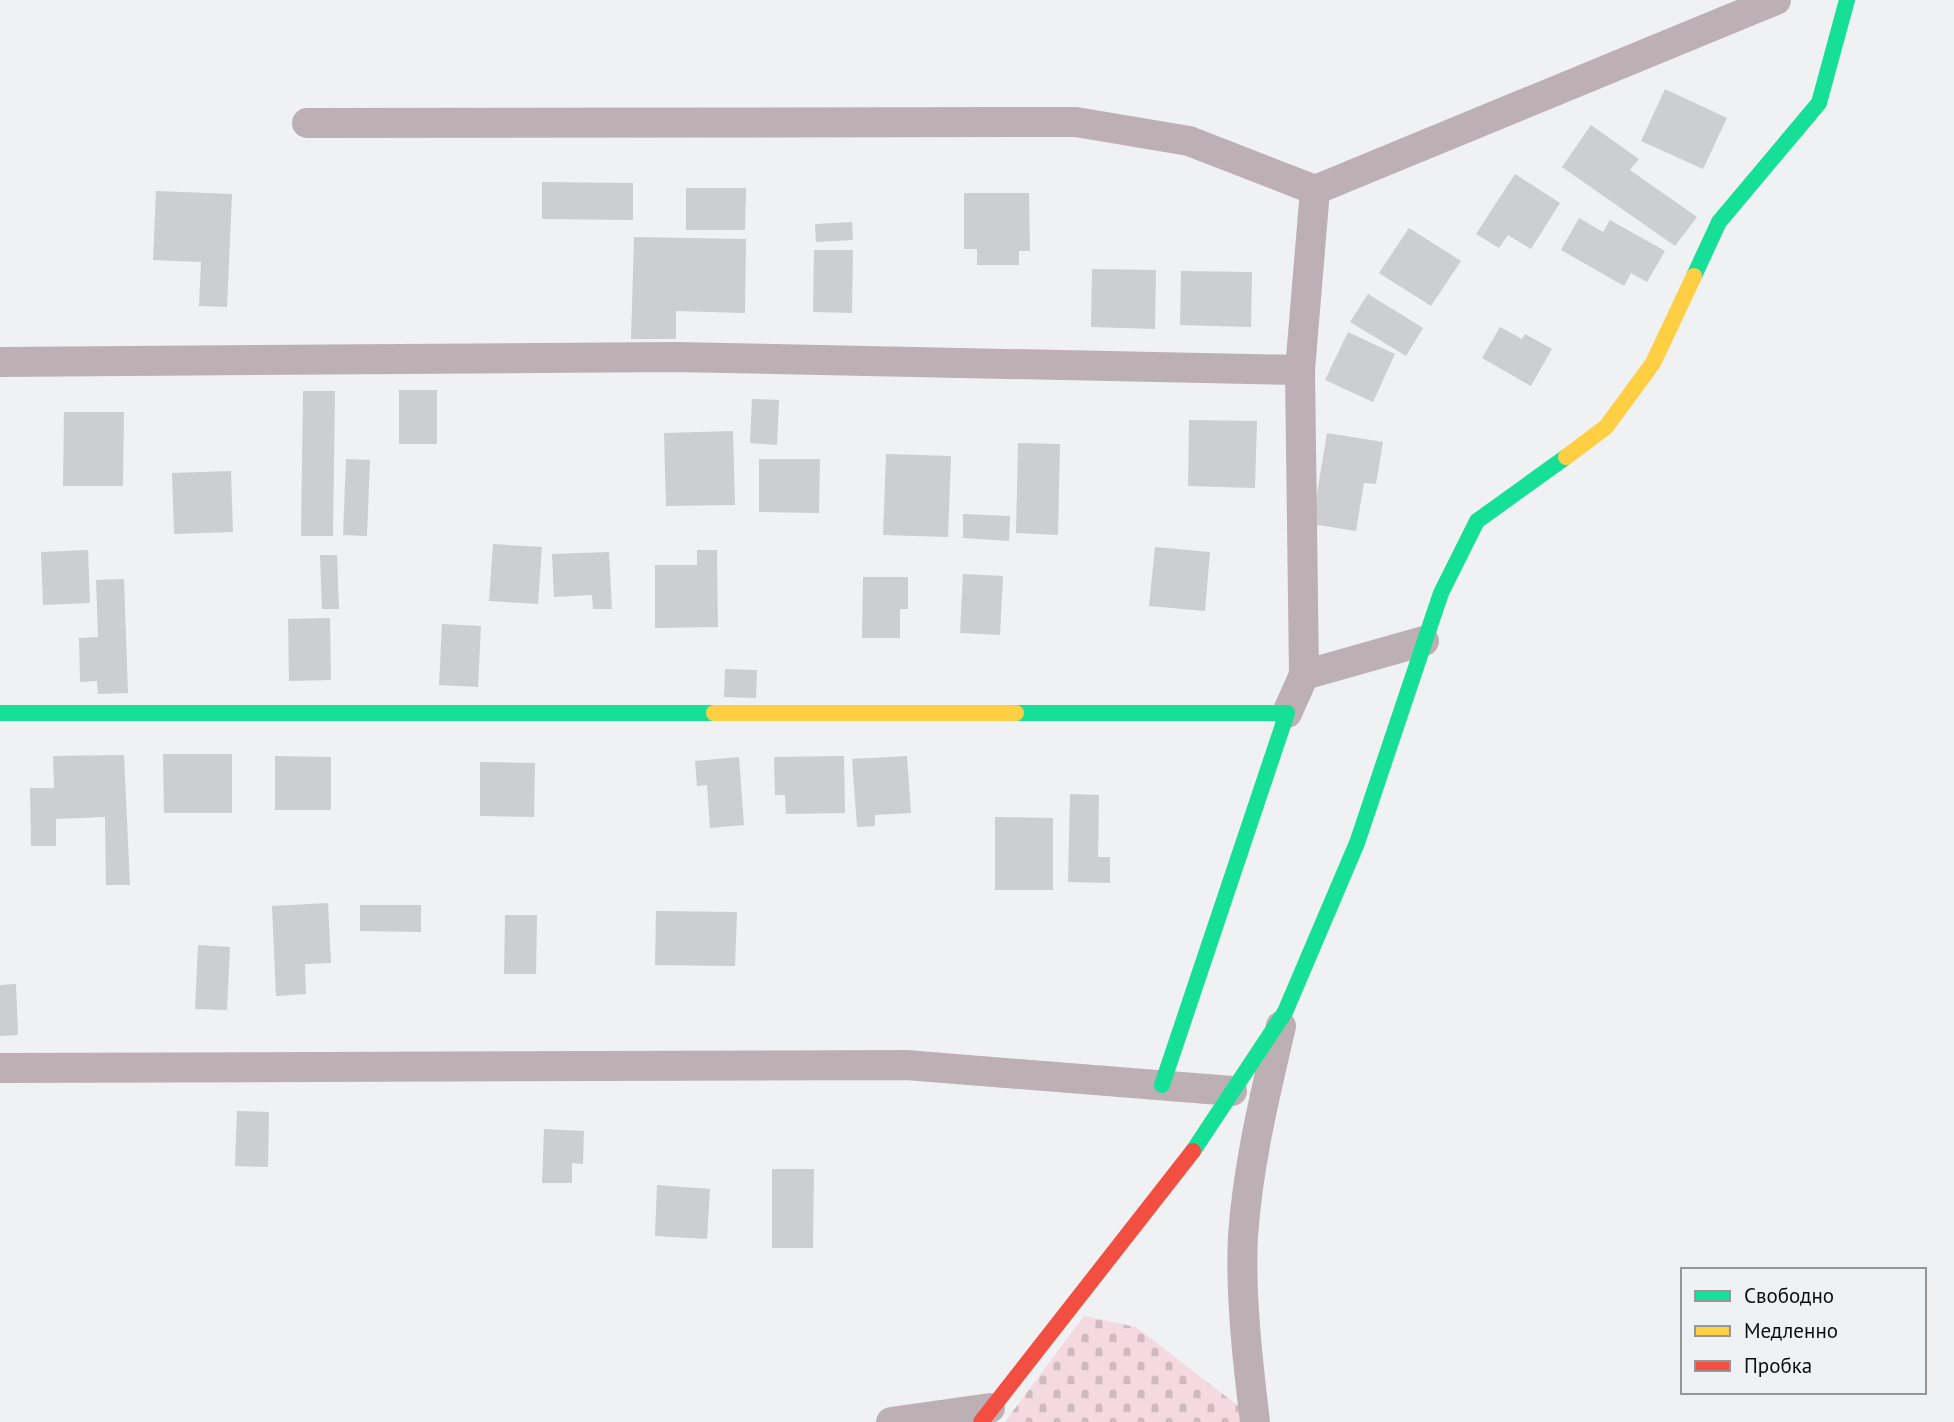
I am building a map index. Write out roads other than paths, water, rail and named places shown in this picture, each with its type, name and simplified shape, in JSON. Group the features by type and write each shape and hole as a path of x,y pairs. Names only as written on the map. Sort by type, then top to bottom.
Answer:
{"street":[{"path":"307,123 1076,122 1189,141 1315,190 1776,0"},
{"path":"891,1422 985,1415 1181,1170 1284,1012 1357,843 1441,593 1477,521 1606,427 1653,363 1719,222 1819,103 1846,0"},
{"path":"1162,1086 1287,713 1304,675 1300,370 1315,190"},
{"path":"0,362 674,357 1300,370"},
{"path":"1304,675 1424,642"},
{"path":"0,713 1287,713"},
{"path":"1255,1422 1248,1366 1243,1238 1253,1149 1284,1012"},
{"path":"0,1068 906,1065 1232,1091"}]}
